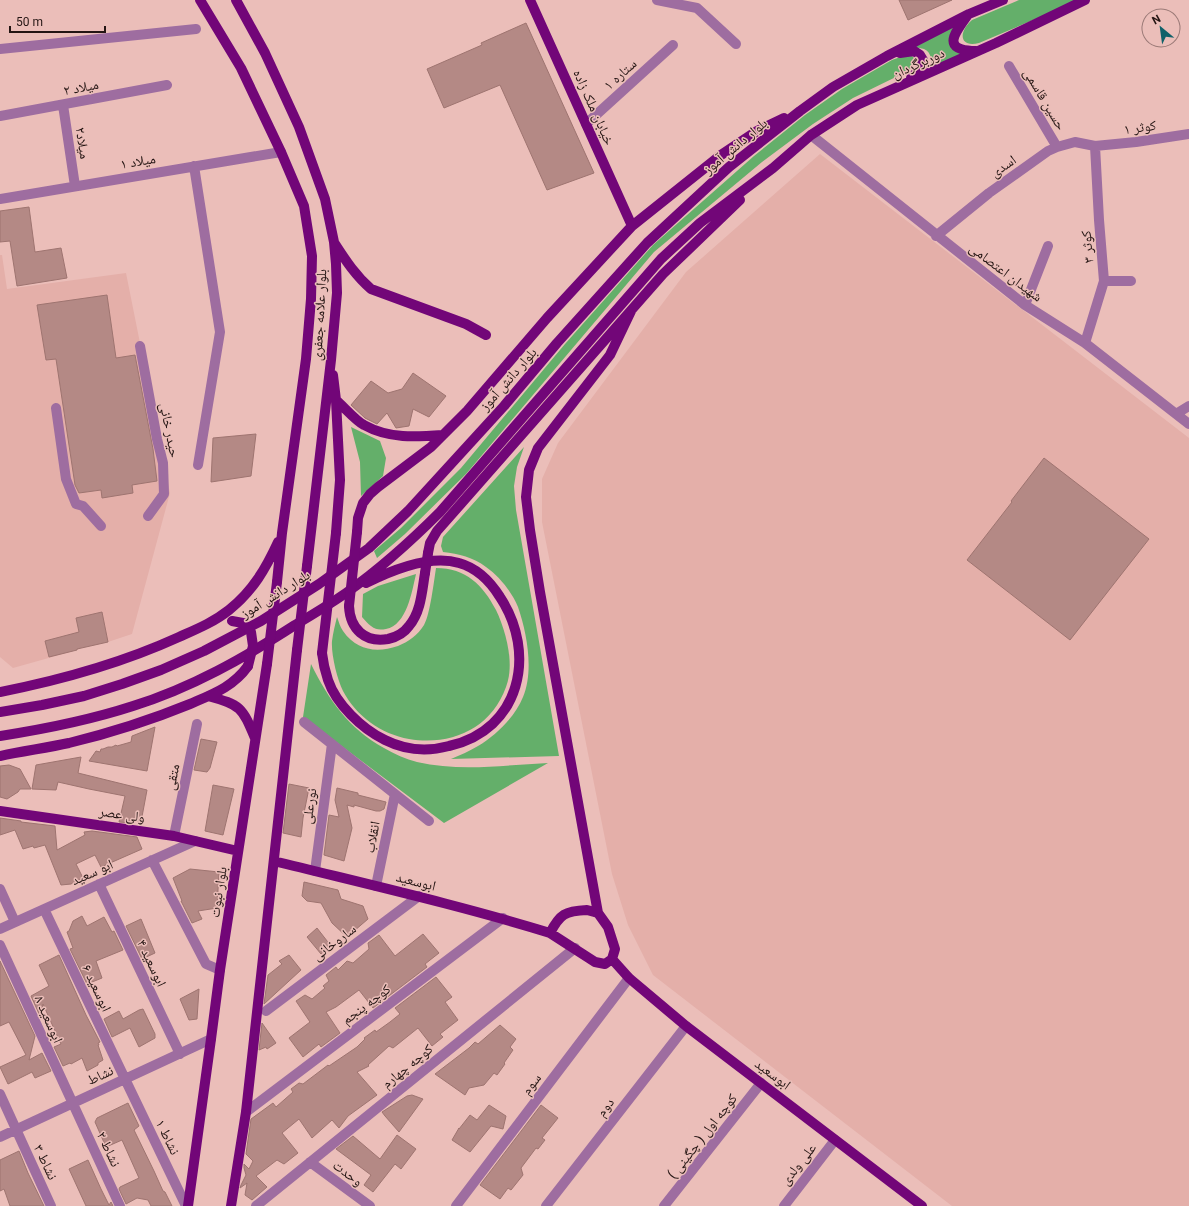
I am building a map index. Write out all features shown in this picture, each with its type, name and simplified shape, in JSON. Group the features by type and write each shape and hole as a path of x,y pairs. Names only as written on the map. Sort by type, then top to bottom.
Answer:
{"main road":[{"name":"بلوار علامه جعفری","path":"200,0 241,68 281,152 304,206 312,256 311,299 306,359 282,533 277,582"},
{"name":"بلوار علامه جعفری","path":"236,0 265,53 299,127 325,199 334,242 336,264 336,293 331,360 274,861"},
{"name":"خیابان ملک زاده","path":"530,0 632,226"},
{"name":"بلوار دانش آموز","path":"0,712 84,696 154,672 197,654 261,621 319,584 369,548 408,511 504,406 557,343 647,243 729,167 833,87 887,56 969,14 1003,0"},
{"name":"دوربرگردان","path":"772,168 811,135 857,105 978,51 1085,0"},
{"path":"969,14 955,33 953,38 954,43 959,49 978,51"},
{"path":"887,56 914,50 920,54 923,60 921,68 907,83"},
{"path":"772,168 663,274 437,531 430,543 417,614 409,626 399,635 383,640 368,638 357,630 350,615 349,606 358,518 363,504 370,494 431,447 467,411 547,318 632,226 721,155 757,131 800,111"},
{"path":"0,736 48,728 92,718 133,706 176,690 219,670 261,647 346,593 398,552 440,512 661,259 700,223 772,168"},
{"path":"334,242 351,268 371,289 466,324 486,334"},
{"path":"612,959 615,949 608,927 598,913 540,592 526,497 529,470 538,448 610,355 632,311"},
{"path":"331,360 336,400 340,480 336,533 322,653 323,664 328,681 336,696 358,722 373,735 396,746 417,749 437,749 457,745 474,738 498,718 511,700 515,689 520,666 518,645 514,622 505,604 493,586 484,577 474,569 459,563 436,561 414,564 395,570 346,593"},
{"path":"336,400 363,425 385,434 415,437 443,435"},
{"path":"0,692 37,685 93,669 153,649 209,623 230,610 251,588 270,562 282,533"},
{"name":"بلوار نبوت","path":"187,1206 220,970 267,664 277,582"},
{"path":"0,756 68,743 134,725 178,709 226,688 242,675 248,666 253,646 251,632 243,623 232,621 209,623"},
{"path":"208,696 228,701 239,707 245,714 255,738"},
{"name":"ولی عصر","path":"0,811 174,836 238,851"},
{"path":"231,1206 246,1112 274,861"},
{"name":"ابوسعید","path":"274,861 503,918 550,932 595,962 605,964 612,959 628,978 686,1026 916,1204"},
{"path":"550,932 556,921 565,914 574,911 587,910 598,913"}],"street":[{"path":"657,0 697,8 736,44"},
{"path":"0,49 196,29"},
{"name":"ستاره ۱","path":"586,124 673,45"},
{"name":"حسین قاسمی","path":"1009,66 1057,147"},
{"name":"میلاد ۲","path":"0,116 167,85"},
{"name":"میلاد۲","path":"63,105 75,186"},
{"name":"کوثر ۱","path":"1095,146 1136,142 1189,134"},
{"name":"شهیدان اعتصامی","path":"811,135 936,236 1025,305 1085,342 1189,424"},
{"name":"اسدی","path":"936,236 989,193 1048,151 1075,142 1095,146"},
{"name":"کوثر ۳","path":"1085,342 1104,282 1098,220 1095,146"},
{"name":"میلاد ۱","path":"0,199 281,152"},
{"path":"194,166 220,332 198,465"},
{"path":"1025,305 1048,246"},
{"path":"1104,282 1131,282"},
{"name":"حیدر خانی","path":"140,346 157,440 163,463 164,494 148,516"},
{"path":"1176,414 1189,406"},
{"path":"56,408 66,479 76,504 83,506 101,526"},
{"path":"304,722 428,821"},
{"name":"متقی","path":"174,836 197,724"},
{"name":"نورعلی","path":"315,871 332,744"},
{"name":"انقلاب","path":"376,886 395,794"},
{"name":"ابو سعید","path":"0,929 195,841"},
{"path":"152,860 206,964 220,970"},
{"name":"ابوسعید ۴","path":"99,884 180,1054"},
{"path":"0,889 15,922"},
{"name":"ساروخانی","path":"266,1010 419,896"},
{"name":"ابوسعید ۶","path":"44,909 124,1079"},
{"name":"کوچه پنجم","path":"246,1112 503,918"},
{"name":"ابوسعید ۸","path":"0,945 72,1104"},
{"name":"کوچه چهارم","path":"256,1206 575,948"},
{"name":"سوم","path":"456,1206 628,978"},
{"name":"دوم","path":"546,1206 686,1026"},
{"name":"نشاط","path":"0,1136 211,1039"},
{"name":"نشاط ۱","path":"124,1079 187,1206"},
{"name":"کوچه اول ( چگینی )","path":"664,1206 761,1083"},
{"name":"نشاط ۳","path":"0,1094 51,1206"},
{"name":"نشاط ۲","path":"72,1104 120,1206"},
{"name":"علی ولدی","path":"784,1206 835,1140"},
{"name":"وحدت","path":"310,1162 367,1205"}],"shaded area":[{"path":"820,154 1189,438 1189,1206 952,1206 653,975 628,925 612,874 542,522 542,479 558,443 686,272"},
{"path":"0,255 2,255 7,289 126,273 170,493 132,634 108,642 82,647 77,650 13,668 0,657"}],"green space":[{"path":"1019,0 1080,0 979,43 972,44 964,41 963,33 972,20"},
{"path":"954,26 949,38 965,54 931,69 931,57 927,51 919,48 908,48"},
{"path":"911,55 916,60 914,66 904,73 853,98 813,124 762,162 654,252 466,474 405,534 377,558 374,551 401,528 461,468 565,344 653,245 754,156 805,115 842,89 892,60"},
{"path":"351,427 380,441 386,458 383,476 361,496 360,462"},
{"path":"524,447 517,467 514,486 516,510 559,756 451,759 472,750 485,742 504,725 515,712 520,704 526,687 529,664 524,628 518,607 509,590 496,575 476,561 466,556 443,552 441,546 443,537"},
{"path":"436,568 456,571 465,575 479,586 491,601 500,618 506,638 510,668 509,678 499,702 480,724 454,737 440,740 409,739 399,737 379,728 362,716 348,700 341,686 333,659 332,638 337,617 340,626 349,638 355,643 368,649 375,650 390,648 398,646 409,640 419,632 426,620 432,598"},
{"path":"416,574 404,614 393,626 386,629 376,629 362,617 363,594 378,586"},
{"path":"311,664 325,690 350,722 371,740 400,756 417,762 450,767 482,767 548,763 444,823 303,717"}],"building":[{"path":"899,0 952,0 908,20"},
{"path":"526,23 594,173 547,190 500,85 444,108 427,69 482,45 481,43"},
{"path":"29,207 35,252 61,248 67,278 17,286 10,241 0,242 0,211"},
{"path":"107,295 116,358 135,355 153,449 157,481 132,485 133,493 102,498 101,490 79,493 75,485 56,359 46,360 37,305"},
{"path":"413,373 446,396 429,417 413,409 409,426 396,428 387,413 377,424 365,418 351,405 371,381 388,393 402,389"},
{"path":"256,434 251,476 211,482 213,438"},
{"path":"1044,458 1149,539 1070,640 967,560"},
{"path":"102,612 108,642 49,657 45,641 79,632 76,618"},
{"path":"155,727 147,771 89,761 96,751 100,752 101,749 131,742 132,736"},
{"path":"201,739 217,742 210,768 207,772 194,770"},
{"path":"81,757 78,773 147,790 141,822 130,820 132,823 119,822 125,796 58,782 56,790 32,789 36,765"},
{"path":"9,765 20,769 31,789 20,789 7,799 0,797 0,766"},
{"path":"289,784 309,788 301,837 283,833"},
{"path":"213,785 234,789 223,835 205,831"},
{"path":"337,788 386,802 384,809 380,811 354,805 354,807 347,805 352,828 344,861 324,855 329,815 339,817 335,800"},
{"path":"0,818 55,826 57,850 85,835 84,832 92,831 137,837 142,849 101,867 95,855 76,864 83,878 71,884 61,885 45,845 23,849 15,830 0,835"},
{"path":"190,869 219,872 217,908 198,911 202,919 192,923 181,901 173,878"},
{"path":"304,882 338,890 341,899 363,906 368,919 347,937 332,923 321,903 307,901 302,896"},
{"path":"82,916 87,926 104,917 112,932 114,931 123,950 96,961 102,978 87,984 70,949 73,948 67,932 69,931 73,921"},
{"path":"141,919 155,953 142,959 126,926"},
{"path":"317,928 331,946 321,954 307,937"},
{"path":"423,934 439,953 425,964 427,967 373,1008 359,990 336,1007 326,1012 340,1033 321,1047 319,1044 303,1057 289,1038 310,1022 296,1001 305,995 312,999 325,988 323,986 329,981 326,975 336,967 338,970 347,961 353,963 369,949 368,943 379,935 395,956"},
{"path":"59,955 100,1042 98,1045 103,1060 98,1063 98,1065 87,1071 82,1058 71,1064 70,1063 63,1066 54,1047 61,1044 43,1004 40,1016 31,996 49,986 39,965"},
{"path":"289,955 301,970 264,1004 268,975 282,964 279,961"},
{"path":"0,961 35,1036 29,1060 42,1053 51,1071 35,1078 32,1072 8,1084 0,1067 26,1055 9,1022 0,1026"},
{"path":"436,977 452,997 445,1002 458,1020 440,1034 443,1037 432,1046 418,1028 393,1048 389,1046 368,1065 369,1066 357,1072 377,1095 348,1116 339,1128 332,1120 312,1138 299,1119 282,1133 298,1153 284,1164 277,1160 256,1176 267,1187 252,1200 245,1195 247,1183 240,1188 246,1175 244,1164 249,1169 253,1161 246,1154 251,1119 273,1103 276,1107 293,1092 291,1089 299,1083 303,1084 328,1065 329,1066 357,1047 365,1039 364,1038 375,1030 376,1032 390,1022 400,1014 395,1008"},
{"path":"199,989 197,1019 189,1020 180,999"},
{"path":"143,1009 155,1034 155,1038 139,1047 130,1028 112,1037 104,1019 119,1011 123,1019"},
{"path":"262,1023 276,1043 267,1049 266,1047 259,1050"},
{"path":"500,1025 516,1039 510,1047 513,1050 504,1063 505,1064 497,1075 494,1073 484,1085 469,1088 465,1095 435,1074 475,1042 478,1044"},
{"path":"412,1095 423,1099 399,1132 382,1112 407,1096"},
{"path":"128,1103 139,1126 134,1130 163,1191 165,1192 172,1206 151,1206 148,1200 137,1198 126,1204 119,1189 120,1187 139,1178 122,1140 106,1147 95,1122 97,1118"},
{"path":"489,1105 506,1116 503,1129 491,1126 470,1152 452,1140 459,1128 470,1115 477,1120"},
{"path":"541,1105 558,1118 542,1138 545,1140 538,1149 536,1148 521,1168 523,1175 511,1190 508,1188 500,1199 480,1185"},
{"path":"397,1135 416,1149 401,1169 395,1164 373,1192 364,1185 371,1175 336,1149 353,1136 380,1159"},
{"path":"19,1151 44,1206 10,1206 4,1189 0,1191 0,1160"},
{"path":"88,1160 109,1205 111,1202 113,1206 86,1206 69,1169"}]}
